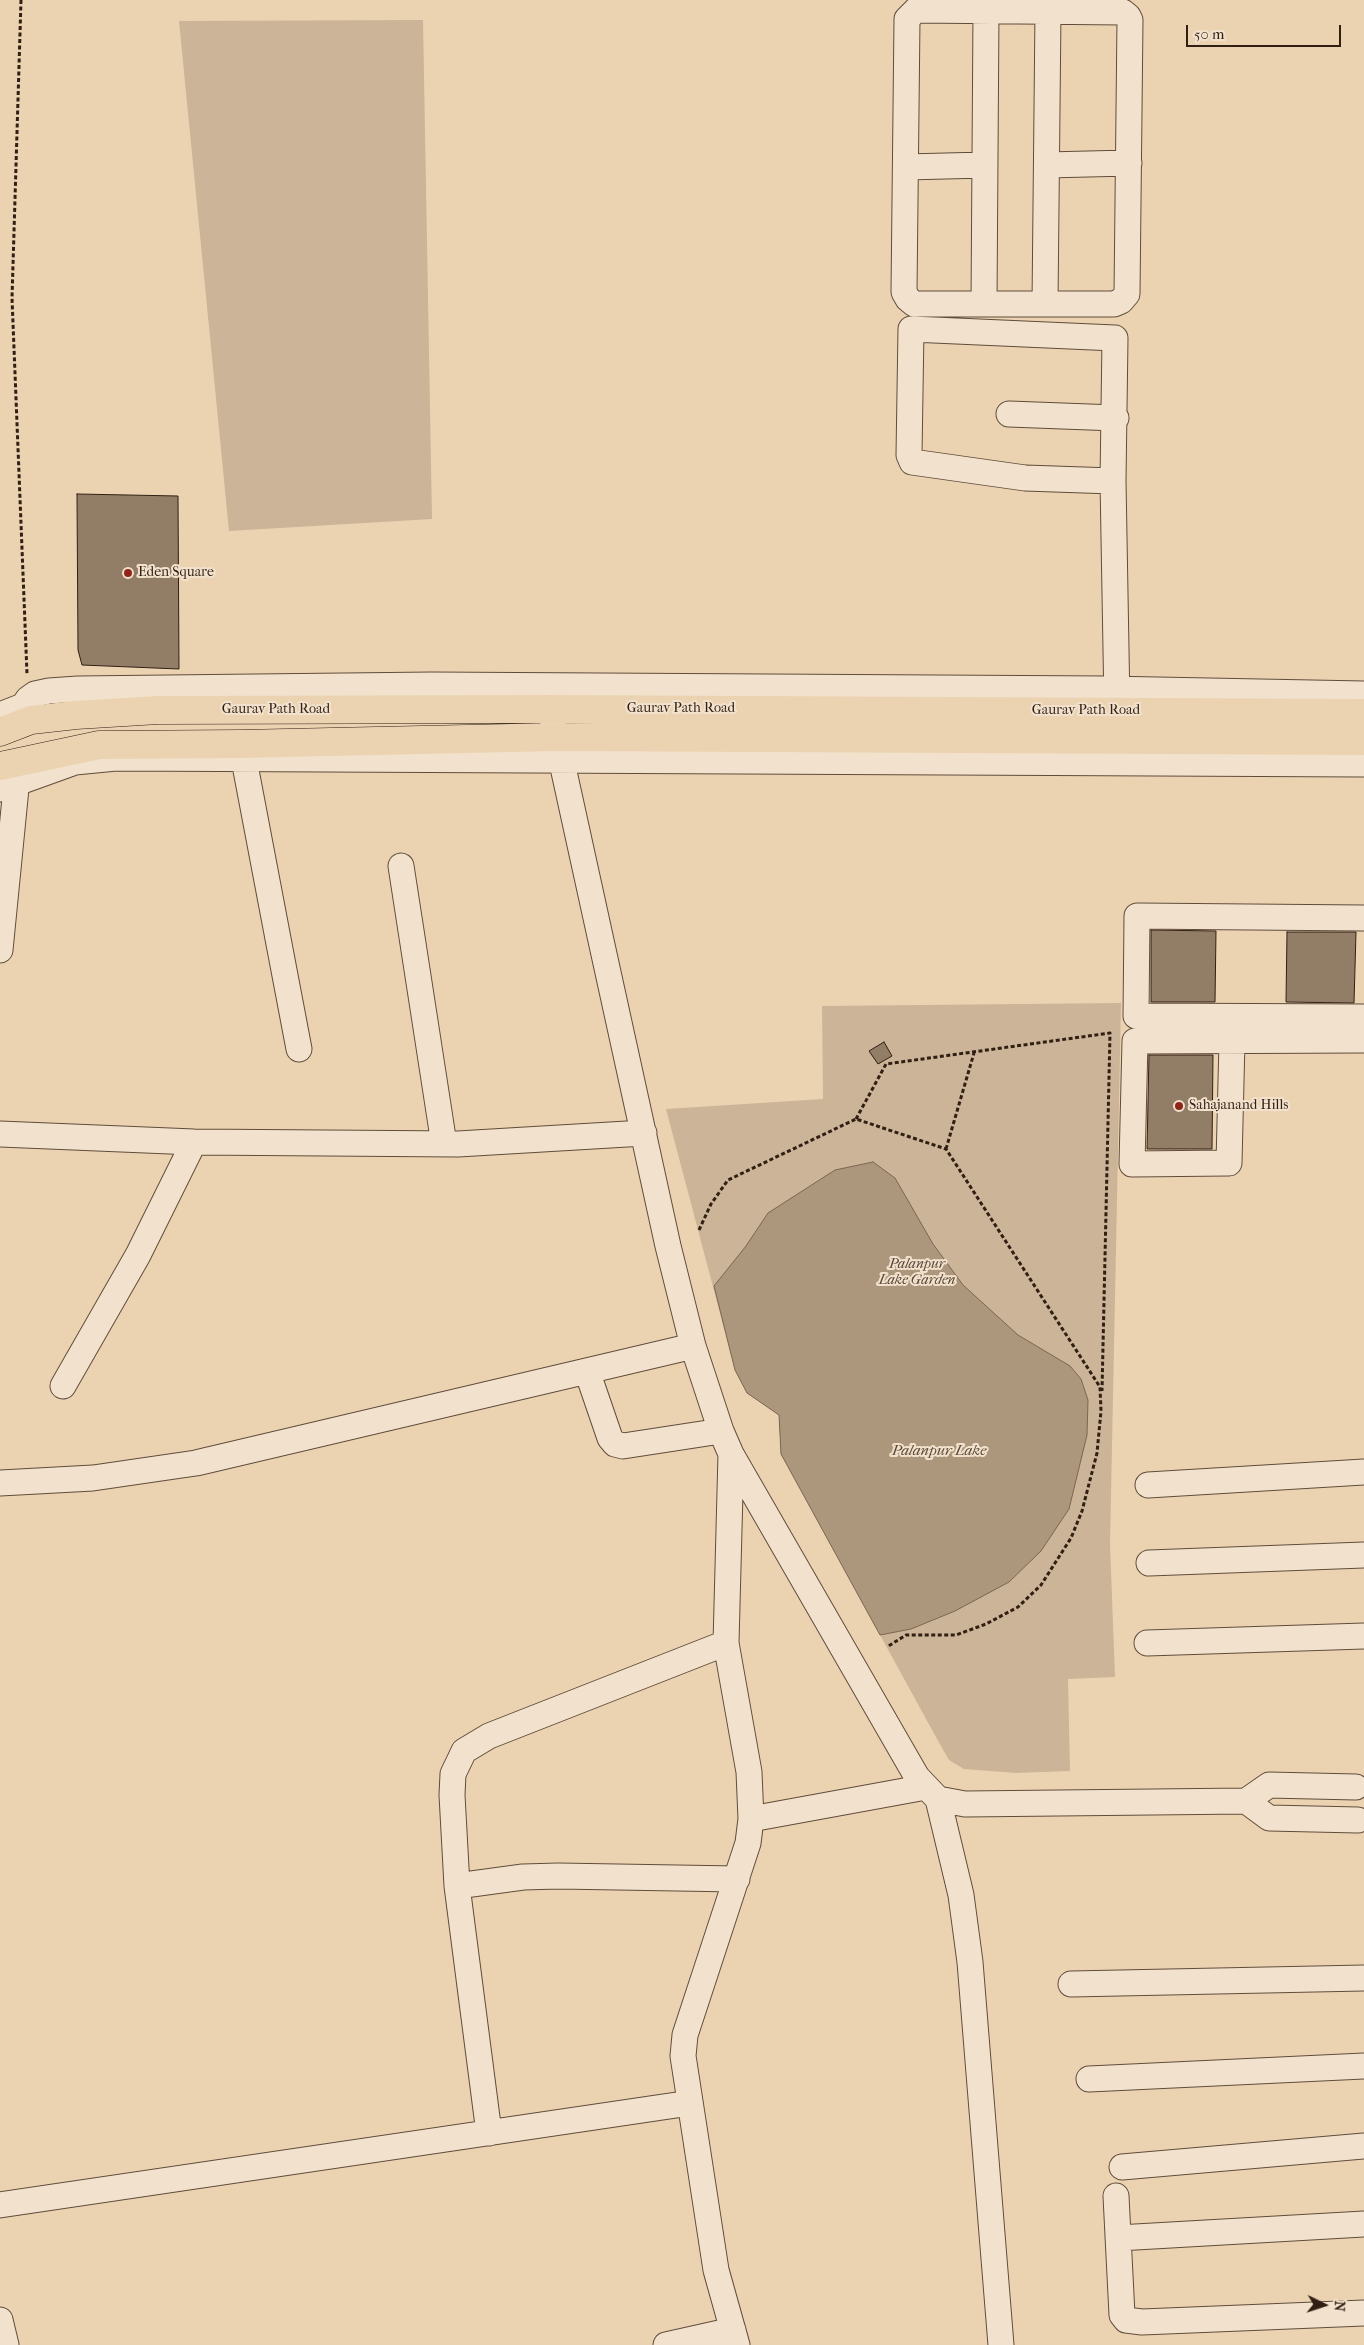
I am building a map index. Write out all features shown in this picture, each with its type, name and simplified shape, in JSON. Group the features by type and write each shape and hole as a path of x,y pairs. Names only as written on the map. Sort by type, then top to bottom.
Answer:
{"main road":[{"name":"Gaurav Path Road","path":"15,715 76,715 158,710 550,708 1117,700 1364,712"},
{"name":"Gaurav Path Road","path":"9,774 98,745 242,751 1364,741"}],"street":[{"path":"916,5 1034,7 1123,12 1130,20 1127,294 1122,301 1114,304 914,304 908,299 904,292 907,19 916,5"},
{"path":"984,304 985,165 994,7"},
{"path":"1034,7 1047,165 1045,304"},
{"path":"1047,165 1129,163"},
{"path":"906,167 985,165"},
{"path":"1113,481 1024,478 912,462 909,455 911,329 1116,338 1116,418 1113,481 1117,700"},
{"path":"1009,414 1116,418"},
{"path":"15,715 49,691 78,689 432,685 1117,700 1364,694"},
{"path":"550,708 668,1246 693,1346 721,1431 731,1454 917,1777 932,1793 961,1895 970,1962 1001,2345"},
{"path":"559,749 1364,764"},
{"path":"242,751 299,1049"},
{"path":"0,950 9,774"},
{"path":"401,866 444,1144"},
{"path":"1364,918 1137,916 1136,1016 1364,1017"},
{"path":"1232,1041 1229,1163 1132,1164 1135,1041 1364,1040"},
{"path":"0,1134 194,1142 444,1144 644,1133"},
{"path":"63,1386 138,1255 194,1142"},
{"path":"0,1483 94,1478 196,1463 693,1346"},
{"path":"588,1371 610,1438 616,1444 623,1446 721,1431"},
{"path":"666,2345 735,2338 716,2270 683,2056 685,2035 748,1843 751,1818 749,1772 726,1643 731,1454"},
{"path":"1148,1485 1364,1472"},
{"path":"1149,1563 1364,1555"},
{"path":"1147,1643 1364,1636"},
{"path":"489,2133 457,1886 452,1795 453,1774 464,1752 489,1736 726,1643"},
{"path":"751,1818 932,1793 965,1804 1246,1801 1268,1786 1360,1783 1352,1804 1361,1823 1269,1818 1246,1801"},
{"path":"457,1886 523,1877 558,1876 736,1879"},
{"path":"1071,1984 1364,1978"},
{"path":"1089,2079 1364,2066"},
{"path":"0,2205 690,2103"},
{"path":"1122,2167 1364,2146"},
{"path":"1116,2196 1122,2315 1126,2320 1142,2322 1364,2313"},
{"path":"1118,2238 1364,2224"},
{"path":"0,2320 6,2345"}],"path":[{"path":"15,715 12,298 21,0"},
{"path":"699,1230 711,1204 728,1180 856,1119 886,1064 1110,1033 1102,1395 1097,1454 1082,1511 1071,1538 1041,1585 1018,1607 986,1624 956,1635 906,1635 887,1648"},
{"path":"946,1150 974,1053"},
{"path":"856,1119 946,1150 1100,1387 1102,1395"}],"green space":[{"path":"423,20 432,519 229,531 179,21"},
{"name":"Palanpur Lake Garden","path":"1121,1003 1110,1544 1115,1677 1068,1679 1070,1771 1016,1773 964,1769 949,1760 781,1454 779,1415 747,1393 735,1370 666,1109 823,1099 822,1006"}],"water":[{"name":"Palanpur Lake","path":"873,1162 895,1178 933,1244 963,1285 1018,1335 1070,1366 1081,1379 1088,1400 1087,1435 1069,1509 1041,1551 1009,1582 955,1611 911,1629 880,1635 781,1454 779,1415 747,1393 735,1370 714,1286 746,1246 768,1213 835,1170"}],"building":[{"name":"Eden Square","path":"77,494 178,496 179,669 82,665 78,650"},
{"path":"1151,930 1216,931 1215,1002 1151,1002"},
{"path":"1287,932 1356,932 1354,1003 1286,1002"},
{"path":"884,1042 892,1056 878,1064 869,1051"},
{"name":"Sahajanand Hills","path":"1149,1055 1213,1055 1212,1149 1147,1149"}],"place":[{"name":"Eden Square","path":"128,573"},
{"name":"Sahajanand Hills","path":"1179,1106"}]}
